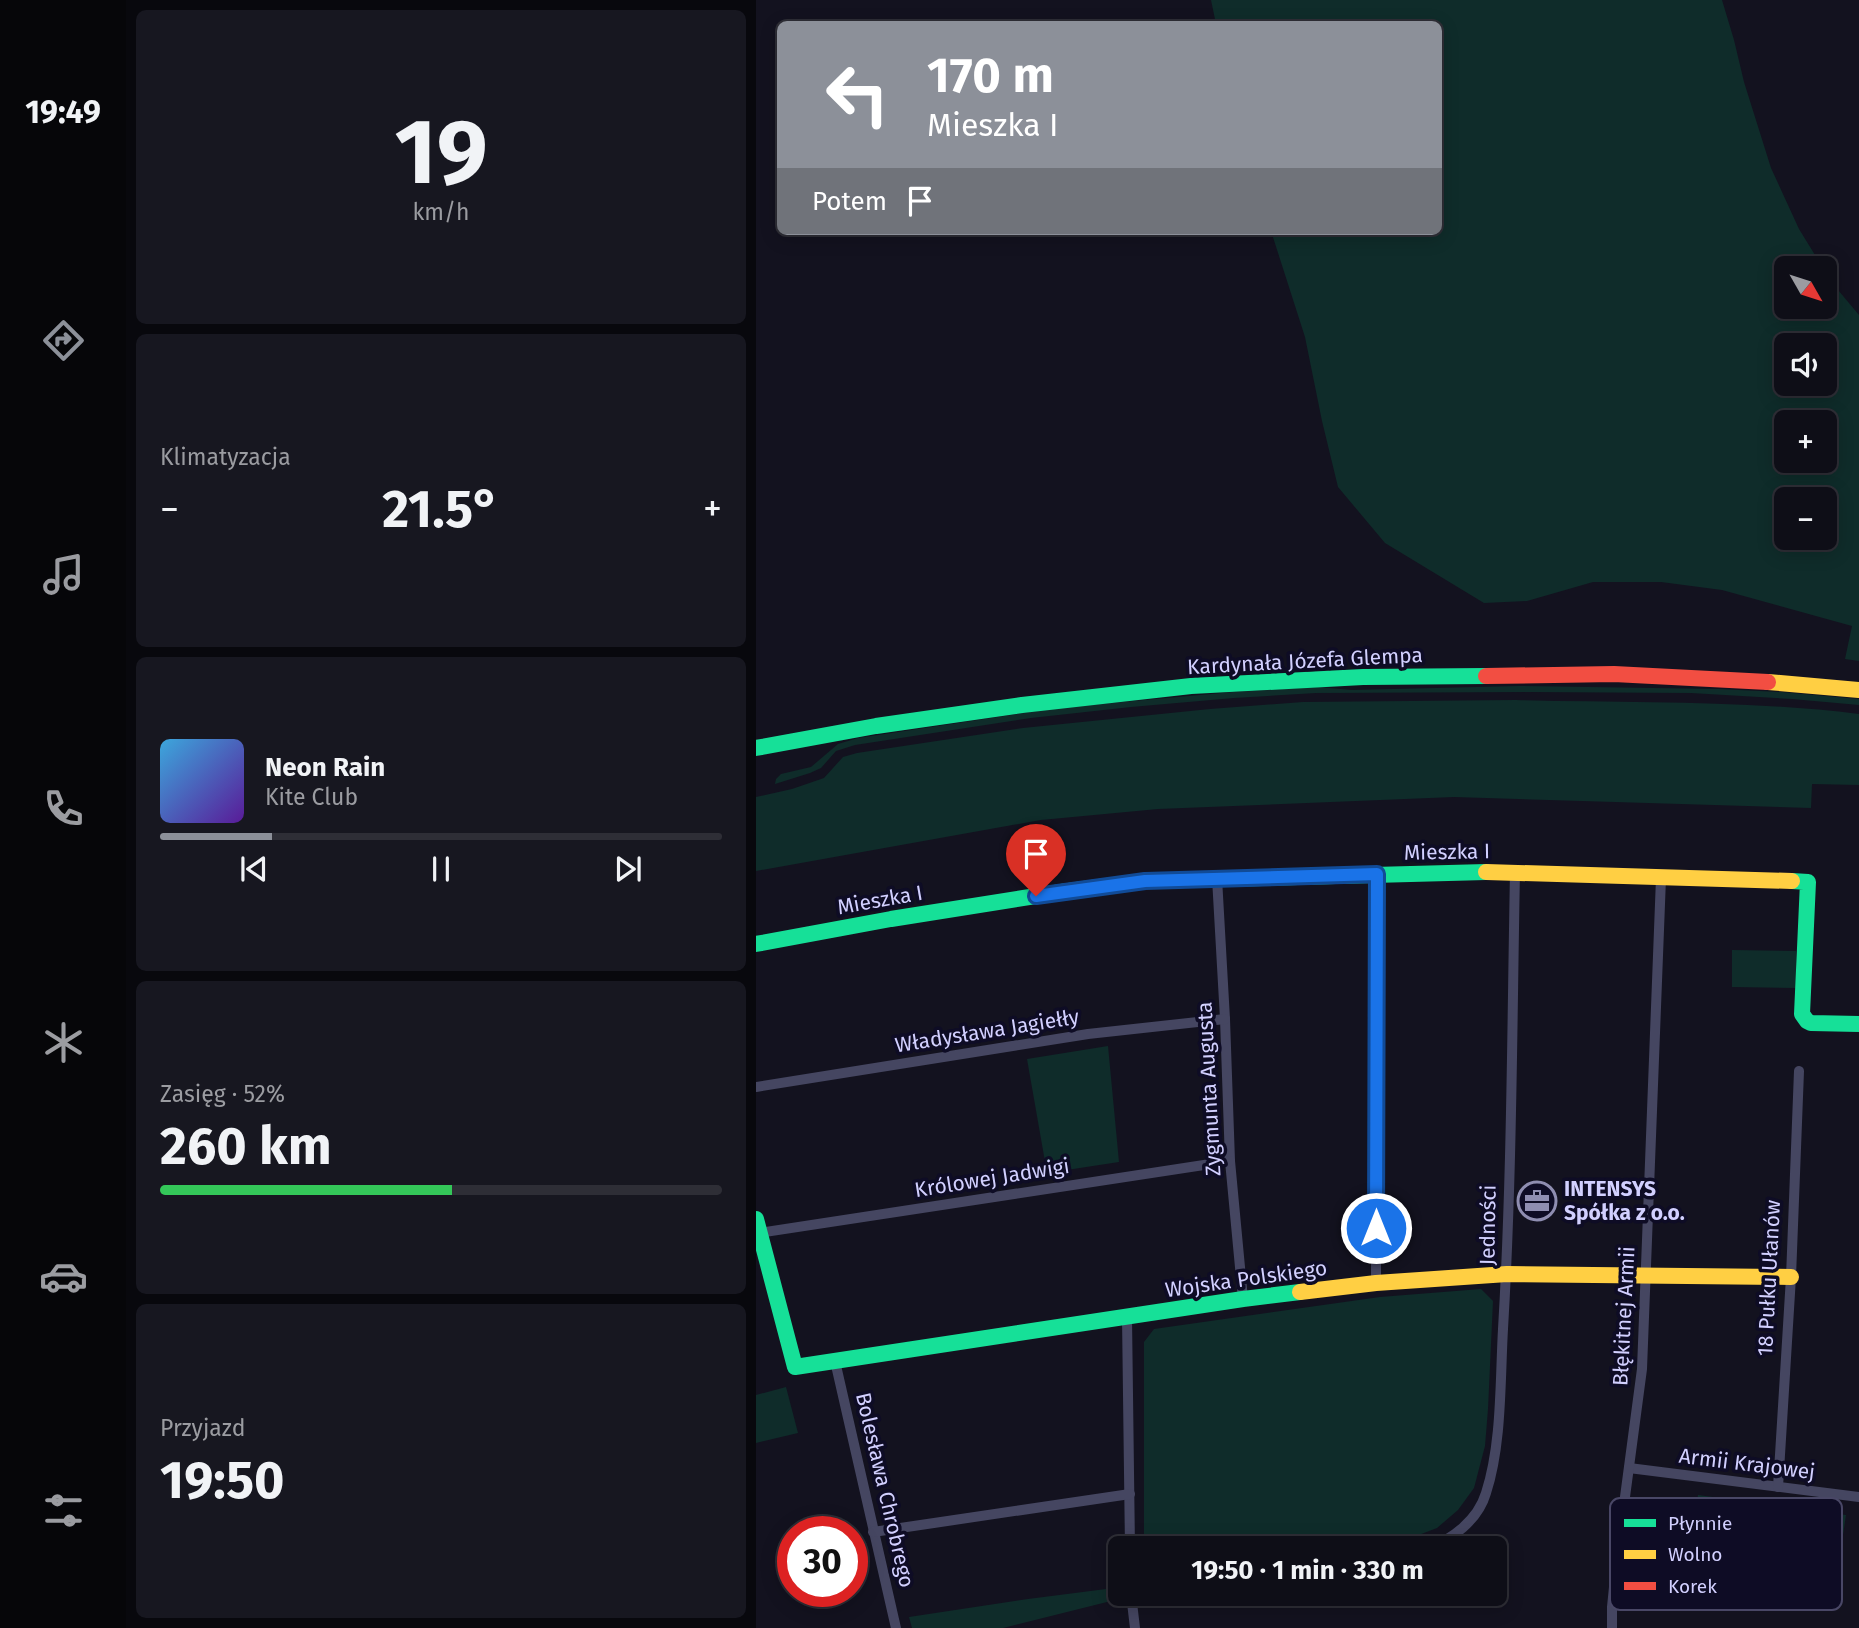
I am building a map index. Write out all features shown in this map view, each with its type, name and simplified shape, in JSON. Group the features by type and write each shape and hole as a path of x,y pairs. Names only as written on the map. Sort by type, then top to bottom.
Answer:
{"street":[{"name":"Kardynała Józefa Glempa","path":"756,748 876,726 1022,705 1191,686 1363,677 1614,674 1740,680 1859,690"},
{"name":"Mieszka I","path":"756,944 891,919 1145,881 1515,872 1808,882 1802,1014 1811,1023 1859,1024"},
{"name":"Jedności","path":"1451,1536 1460,1531 1475,1514 1486,1495 1496,1455 1507,1274 1515,872"},
{"path":"1376,1283 1377,874"},
{"name":"Zygmunta Augusta","path":"1217,878 1230,1161 1242,1298"},
{"name":"Błękitnej Armii","path":"1625,1498 1642,1369 1661,878"},
{"name":"Władysława Jagiełły","path":"756,1087 1088,1034 1225,1019"},
{"name":"18 Pułku Ułanów","path":"1778,1487 1791,1277 1799,1071"},
{"name":"Królowej Jadwigi","path":"758,1226 1230,1161"},
{"name":"Wojska Polskiego","path":"758,1226 795,1367 1242,1298 1376,1283 1507,1274 1791,1277"},
{"path":"1128,1317 1130,1536"},
{"name":"Bolesława Chrobrego","path":"835,1361 896,1628"},
{"name":"Armii Krajowej","path":"1629,1468 1859,1497"},
{"path":"873,1532 1129,1494"},
{"path":"1132,1606 1135,1628"},
{"name":"Błękitnej Armii","path":"1612,1610 1612,1628"}],"green space":[{"path":"1211,0 1722,0 1771,168 1799,229 1816,256 1774,256 1774,319 1837,319 1838,290 1859,315 1859,661 1845,659 1852,626 1722,590 1661,582 1593,582 1527,601 1484,603 1385,543 1338,487 1305,337 1272,235 1442,235 1442,21 1215,21"},
{"path":"1518,686 1781,692 1859,699 1859,705 1691,693 1316,693 1234,698 1031,718 855,745 836,751 821,768 775,784 781,774 811,767 838,744 858,738 1057,708 1318,687 1352,690"},
{"path":"1516,700 1730,704 1859,714 1859,785 1812,784 1811,808 1454,797 1158,809 1041,820 756,871 756,797 824,778 843,757 857,753 1023,728 1210,709 1303,702"},
{"path":"1732,950 1796,951 1796,988 1732,987"},
{"path":"1108,1046 1119,1162 1047,1173 1027,1059"},
{"path":"1481,1289 1493,1301 1485,1446 1474,1488 1458,1510 1437,1528 1416,1536 1144,1536 1144,1342 1154,1329 1380,1297"},
{"path":"786,1387 798,1433 756,1443 756,1395"},
{"path":"1698,1495 1720,1498 1697,1498"},
{"path":"1842,1514 1846,1515 1842,1541"},
{"path":"1108,1589 1108,1602 1003,1628 912,1628 909,1617"}],"traffic: fast":[{"path":"756,748 876,726 1022,705 1191,686 1363,677 1486,676"},
{"path":"756,944 891,919 1145,881 1486,872"},
{"path":"1792,881 1808,882 1802,1014 1811,1023 1859,1024"},
{"path":"756,1219 795,1367 1300,1292"}],"traffic: slow":[{"path":"1768,682 1859,690"},
{"path":"1486,872 1792,881"},
{"path":"1300,1292 1376,1283 1507,1274 1791,1277"}],"traffic: jam":[{"path":"1486,676 1614,674 1768,682"}],"place":[{"name":"INTENSYS Spółka z o.o.","path":"1537,1201"}],"route":[{"path":"1036,896 1145,881 1377,874 1376,1228"}]}
